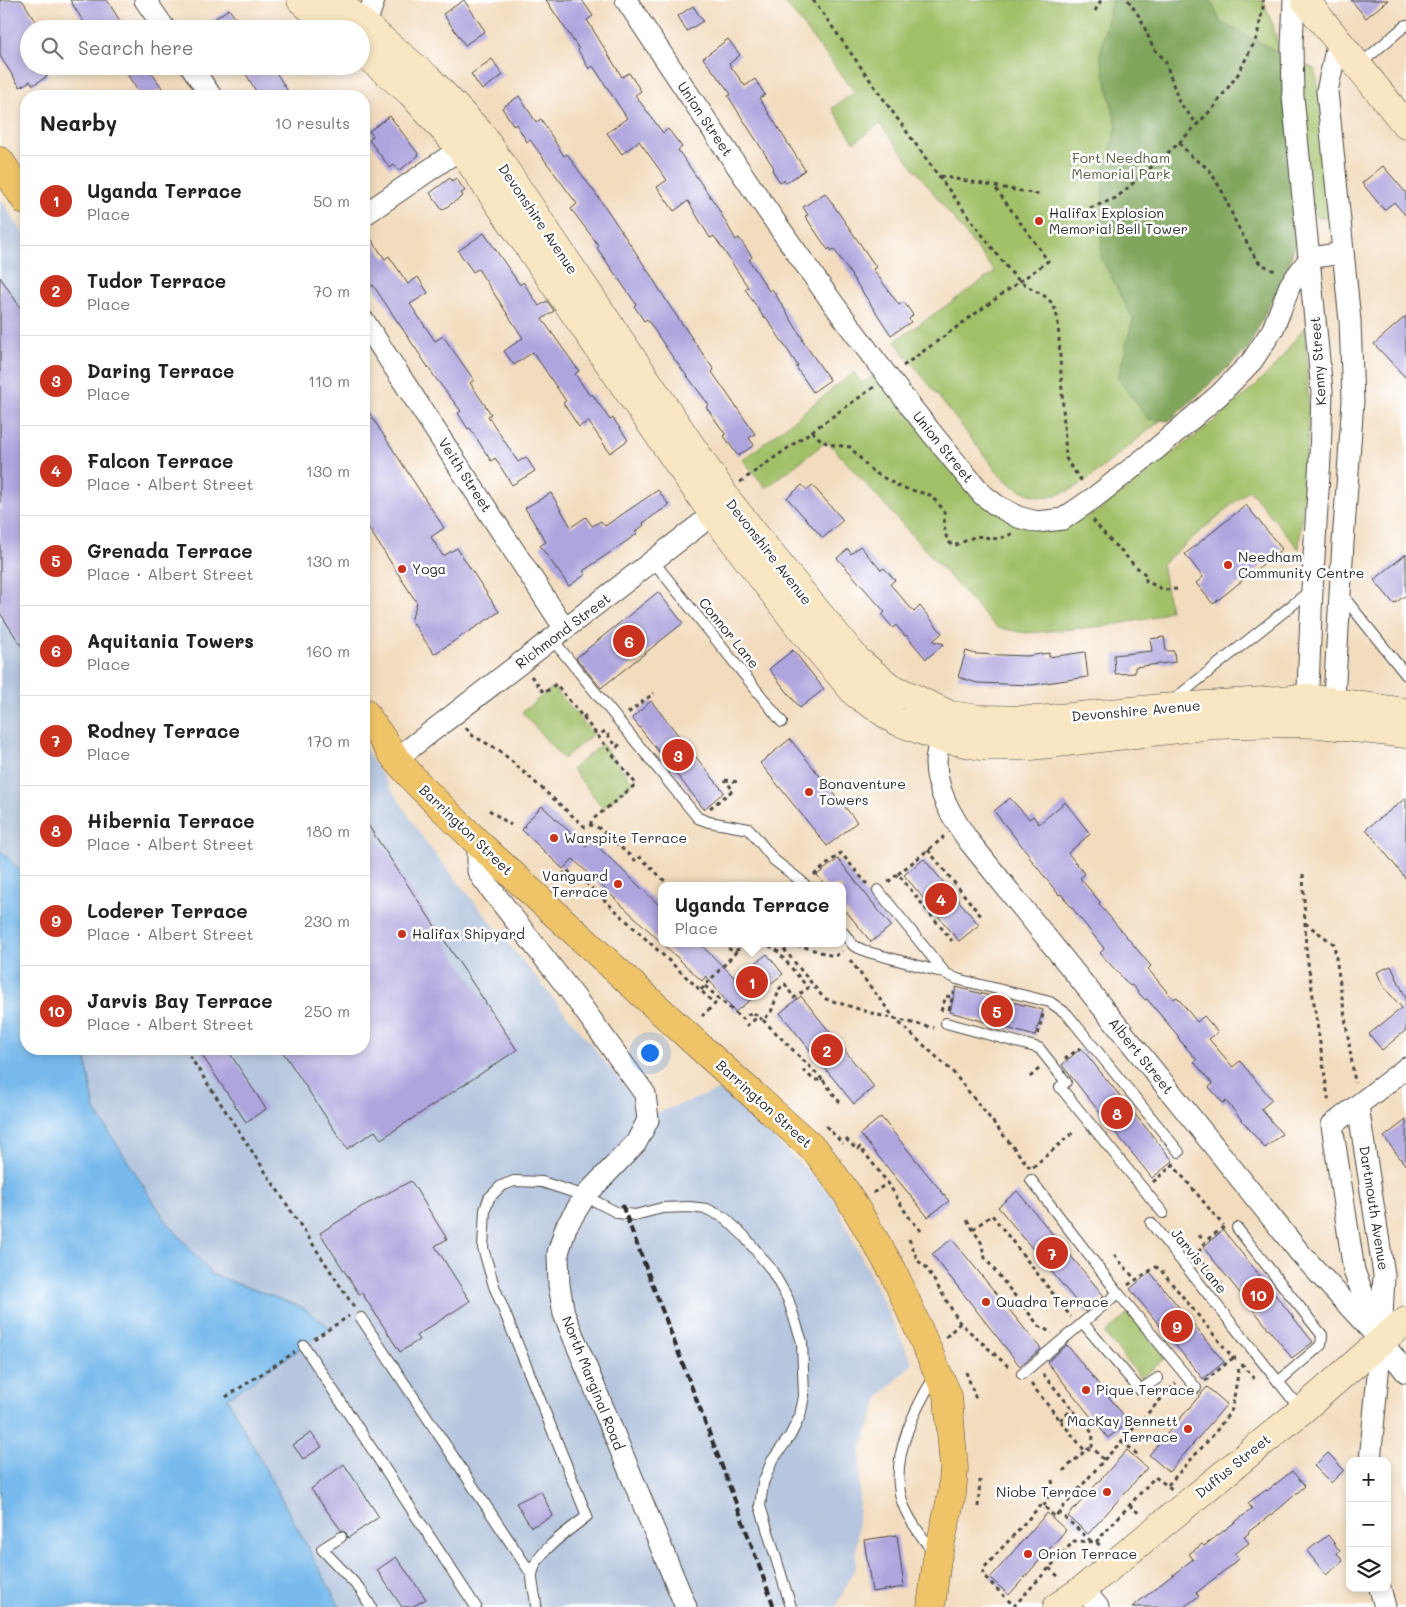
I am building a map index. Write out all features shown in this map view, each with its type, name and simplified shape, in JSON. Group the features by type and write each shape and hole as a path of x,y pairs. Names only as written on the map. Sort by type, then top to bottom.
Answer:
{"main road":[{"path":"0,161 20,192"},
{"name":"Barrington Street","path":"370,721 396,760 417,783 478,843 817,1152 846,1192 893,1271 948,1396 954,1470 952,1494 937,1559 932,1605"}],"street":[{"path":"145,0 159,20"},
{"path":"300,0 323,20"},
{"name":"Devonshire Avenue","path":"335,0 351,20"},
{"path":"368,20 374,0"},
{"name":"Union Street","path":"626,0 794,250 888,377 982,494 996,505 1018,517 1037,522 1063,519 1088,502 1170,438 1219,395 1252,361 1273,329 1290,286 1310,258"},
{"name":"Kenny Street","path":"1294,0 1292,45 1293,96 1322,391 1312,589 1320,712"},
{"path":"1305,0 1406,124"},
{"name":"Devonshire Avenue","path":"370,41 429,79 721,503 792,582 857,660 890,688 945,726 981,746 1031,746 1212,725 1284,722 1320,712 1406,734"},
{"path":"1320,712 1340,592 1353,400 1350,321 1327,91 1338,41"},
{"path":"197,75 207,90"},
{"path":"370,211 471,142"},
{"path":"1310,258 1342,253"},
{"name":"Veith Street","path":"370,331 558,634"},
{"name":"Richmond Street","path":"396,760 653,561 721,503"},
{"path":"1312,589 1340,592"},
{"name":"Devonshire Avenue","path":"945,726 980,719 1038,720 1162,708 1406,712"},
{"name":"Albert Street","path":"945,726 936,761 939,784 951,816 968,840 1300,1253 1381,1341 1406,1372"},
{"name":"North Marginal Road","path":"478,843 478,871 483,879 574,996 645,1094 648,1120 636,1142 585,1196 566,1227 558,1253 559,1286 564,1314 686,1607"},
{"path":"1332,1125 1406,1068"},
{"name":"Dartmouth Avenue","path":"1358,1106 1384,1275 1381,1341 1370,1457"},
{"name":"Dartmouth Avenue","path":"1332,1125 1354,1271 1381,1341"},
{"name":"Duffus Street","path":"1057,1607 1090,1598 1301,1411 1406,1321"},
{"path":"1381,1592 1385,1607"}],"lane":[{"path":"1358,66 1406,24"},
{"name":"Connor Lane","path":"653,561 782,722"},
{"path":"1162,708 1312,589"},
{"path":"1340,592 1406,675"},
{"path":"558,634 698,818 709,822 749,829 774,860 803,882"},
{"path":"878,890 945,973"},
{"path":"846,936 854,946 868,952 945,973 957,979 1050,1002 1058,1006 1067,1014 1179,1152"},
{"path":"946,1023 1039,1048 1066,1082 1060,1087 1162,1213"},
{"path":"1031,1180 1118,1293 1200,1385"},
{"path":"536,1607 532,1575 537,1560 547,1549 587,1516 494,1286 483,1248 485,1210 489,1198 501,1186 514,1181 542,1182 585,1196 618,1213 635,1215 662,1208 689,1207 707,1209 726,1218 744,1236 771,1269 788,1299 802,1342 804,1396 800,1416 790,1436 772,1461 763,1483 760,1506 791,1607"},
{"name":"Jarvis Lane","path":"1151,1223 1301,1411"},
{"path":"1237,1228 1322,1335 1321,1345 1278,1382"},
{"path":"1022,1374 1118,1293"},
{"path":"359,1315 532,1575"},
{"path":"1081,1325 1140,1390 1158,1378"},
{"path":"304,1346 476,1607"},
{"path":"937,1374 923,1396 907,1429 901,1458 899,1490 906,1510 937,1559"},
{"path":"341,1537 322,1549 361,1590 371,1607"}],"path":[{"path":"813,0 1009,270 1020,281 1053,304 1057,312 1066,458 1112,544 1120,549 1146,575 1146,581 1164,590 1177,589"},
{"path":"1095,11 1101,0"},
{"path":"1128,0 1141,19 1153,48 1164,60 1179,102 1197,124"},
{"path":"1090,208 1116,198 1180,143 1214,107 1238,74 1257,37 1264,2 1262,0"},
{"path":"1180,143 1192,158 1209,169 1223,193 1236,223 1258,261 1272,270 1286,271 1310,258"},
{"path":"939,176 1042,195"},
{"path":"721,503 739,483 1048,261 994,186"},
{"path":"812,431 826,444 850,447 872,471 900,487 930,495 944,510 946,538 954,546 976,536 998,539 1007,537 1018,530 1027,520"},
{"path":"528,673 544,693 556,684 636,784 591,821 591,825"},
{"path":"632,709 654,693"},
{"path":"583,718 588,713"},
{"path":"464,725 473,736 499,750 585,827 591,825 599,828 636,862 640,857 666,882"},
{"path":"598,736 605,731 617,746"},
{"path":"719,800 733,790 725,780 739,782"},
{"path":"489,810 511,825"},
{"path":"898,874 943,838 937,830"},
{"path":"928,850 981,916"},
{"path":"816,873 841,853"},
{"path":"562,875 567,870 577,880 580,878 715,1004 702,1016"},
{"path":"1303,874 1306,949 1332,1125"},
{"path":"1305,922 1334,944 1358,1106"},
{"path":"726,947 737,951"},
{"path":"701,990 742,947"},
{"path":"763,1020 771,1012 780,988 785,984 794,998 808,988 775,948 772,947"},
{"path":"782,947 826,999 894,1019 936,1028"},
{"path":"804,947 833,956 837,955 842,949 894,1019 952,1071 1032,1167 1075,1131"},
{"path":"705,986 742,1019 752,1012 763,1020 823,1080 841,1104"},
{"path":"944,1001 946,996 952,997 949,1009"},
{"path":"746,1026 758,1017"},
{"path":"1037,1037 1040,1026"},
{"path":"1066,1059 1074,1053"},
{"path":"189,1055 359,1315"},
{"path":"1030,1076 1040,1068 1034,1061"},
{"path":"802,1070 814,1080 823,1080"},
{"path":"826,1126 843,1144"},
{"path":"846,1139 857,1150 860,1147 888,1183 908,1216 921,1231"},
{"path":"1158,1178 1173,1165 1179,1152"},
{"path":"1173,1165 1222,1224 1237,1228"},
{"path":"1180,1173 1184,1165"},
{"path":"873,1193 888,1183"},
{"path":"973,1229 992,1215 1081,1325"},
{"path":"967,1220 981,1242 985,1258 1039,1326 1064,1338"},
{"path":"1220,1230 1200,1247 1198,1253 1199,1258 1224,1287"},
{"path":"1199,1235 1205,1242"},
{"path":"909,1239 918,1261 926,1267 960,1323 989,1348 1006,1366"},
{"path":"1114,1255 1135,1279"},
{"path":"1129,1284 1156,1267 1160,1269 1235,1358 1200,1385"},
{"path":"226,1397 350,1316"},
{"path":"946,1338 960,1323"},
{"path":"1168,1484 1214,1434 1232,1409 1239,1368 1243,1365 1255,1380"},
{"path":"1040,1370 1094,1434 1092,1447"},
{"path":"966,1372 976,1399"},
{"path":"1022,1374 1085,1451"},
{"path":"1044,1506 1055,1517 1122,1440 1179,1380"},
{"path":"1060,1420 1073,1409"},
{"path":"1122,1440 1139,1456"},
{"path":"1063,1471 1092,1447"},
{"path":"1092,1447 1104,1460"},
{"path":"1096,1542 1155,1477 1168,1484 1172,1489"},
{"path":"978,1507 980,1480"},
{"path":"1044,1506 1053,1486 1052,1480"},
{"path":"1129,1505 1140,1514"},
{"path":"1044,1506 1040,1506 983,1570 983,1575 1014,1607 1074,1541 1096,1542 1101,1546"},
{"path":"1059,1512 1091,1542"},
{"path":"1049,1568 1059,1577"}],"shaded area":[{"path":"0,198 20,229 20,870 0,850"},
{"path":"370,756 427,844 638,1102 637,1120 722,1089 830,1193 913,1363 879,1398 861,1451 856,1566 836,1607 340,1607 226,1397 330,1328 302,1307 211,1274 164,1218 95,1110 85,1055 370,1055"}],"green space":[{"name":"Fort Needham Memorial Park","path":"783,0 1263,0 1273,25 1277,42 1290,211 1279,280 1274,295 1256,329 1220,372 1086,481 1063,493 1052,496 1031,494 1010,483 999,474 895,341 995,272 880,124 854,142 832,108 855,92"},
{"path":"1112,0 1211,0 1220,22 1284,55 1297,235 1289,265 1247,350 1169,421 1148,419 1118,378 1133,319 1101,257 1103,175 1117,127 1100,55"},
{"path":"1308,66 1314,69 1317,79 1332,202 1330,213 1324,218 1317,218 1313,213 1300,89 1302,73"},
{"path":"1305,326 1309,417 1299,549 1249,490 1162,564 1170,610 1152,618 1106,626 1027,633 998,628 827,441 766,488 743,460 854,372 862,383 876,373 980,499 1077,522 1101,509 1218,418 1253,388 1278,363"},
{"path":"553,687 593,734 563,759 522,712"},
{"path":"602,744 633,783 603,808 572,769"},
{"path":"1129,1313 1166,1358 1141,1378 1105,1334"}],"water":[{"path":"0,850 20,870 20,1055 85,1055 95,1110 164,1218 211,1274 302,1307 331,1328 227,1398 340,1607 0,1607"}],"building":[{"path":"0,0 22,0 35,20 20,20 20,75 48,76 33,85 30,81 20,87 0,56"},
{"path":"70,0 107,0 119,20 82,20"},
{"path":"464,0 485,31 465,45 443,14"},
{"path":"546,0 582,0 593,16 587,20 622,77 629,73 641,91 635,95 663,133 668,129 682,147 678,150 716,205 736,240 739,238 752,257 749,260 769,291 772,289 802,340 830,380 813,392 766,317 764,318 745,289 748,287 714,236 710,238 688,201 674,211 657,187 667,180 639,141 622,154 607,133 627,118 593,66 589,69 579,49"},
{"path":"1351,0 1388,0 1366,18"},
{"path":"693,6 703,21 687,31 678,16"},
{"path":"229,9 237,20 212,20"},
{"path":"728,39 740,55 729,64 745,86 755,79 765,95 759,98 805,170 786,183 784,180 780,182 772,170 774,168 728,96 731,94 703,58"},
{"path":"492,59 503,75 482,90 471,74"},
{"path":"128,75 153,75 162,88 159,90 137,90"},
{"path":"246,75 278,75 287,90 255,90"},
{"path":"519,96 536,122 541,119 564,156 567,154 606,208 714,370 712,372 755,434 749,438 754,445 738,456 706,407 709,405 647,319 644,321 634,306 636,304 597,248 599,246 571,209 577,204 530,140 527,142 516,124 514,126 502,108"},
{"path":"390,116 419,155 399,171 394,165 390,168 370,141 373,136 370,130"},
{"path":"1383,166 1406,193 1406,216 1394,202 1384,210 1362,183"},
{"path":"450,178 452,181 456,178 465,191 461,193 463,196 442,210 430,193"},
{"path":"825,193 876,267 873,269 899,305 904,302 913,315 909,319 911,322 891,335 834,249 832,251 830,248 828,250 805,216 808,215 803,207"},
{"path":"484,233 520,285 523,282 539,306 547,301 554,311 542,319 579,371 575,374 590,396 592,394 610,420 613,418 628,440 610,453 588,421 579,427 563,403 566,401 533,352 514,365 504,351 523,338 478,269 473,272 458,251"},
{"path":"370,238 385,259 389,256 408,284 418,277 428,293 410,304 435,341 443,336 474,380 470,383 491,414 488,416 518,462 526,457 535,471 512,485 495,458 491,461 458,413 461,411 434,376 373,285 370,287"},
{"path":"0,277 20,307 20,644 0,613"},
{"path":"1406,316 1406,378 1374,344"},
{"path":"370,414 444,528 431,537 443,556 457,548 499,612 434,654 411,620 417,603 370,530"},
{"path":"802,485 807,490 813,486 843,520 823,538 787,498"},
{"path":"658,490 669,505 643,523 644,525 635,532 637,534 583,571 586,574 569,586 540,546 546,542 525,508 551,493 571,527 586,517 592,526 601,521 605,526"},
{"name":"Needham Community Centre","path":"1246,505 1282,549 1213,604 1196,583 1203,577 1185,554"},
{"path":"860,546 881,570 884,568 895,580 890,584 914,612 920,606 942,633 933,641 944,644 926,659 896,625 893,628 882,615 885,612 837,558 848,549 851,554"},
{"path":"1406,554 1406,595 1394,604 1374,580"},
{"path":"658,592 683,623 601,688 576,658"},
{"path":"1164,637 1166,651 1174,651 1175,662 1135,667 1135,673 1115,674 1114,655 1152,651 1150,639"},
{"path":"793,650 824,689 800,708 769,669"},
{"path":"966,651 976,654 1027,656 1049,653 1049,657 1085,652 1088,677 1032,685 977,683 958,677"},
{"path":"651,701 724,792 704,809 632,718"},
{"name":"Bonaventure Towers","path":"790,739 857,822 827,846 760,763"},
{"path":"1010,798 1029,819 1033,816 1039,824 1065,802 1090,834 1068,853 1085,874 1080,878 1100,902 1099,904 1151,966 1148,969 1173,999 1177,997 1197,1022 1204,1016 1218,1032 1209,1039 1233,1067 1240,1061 1272,1100 1261,1109 1282,1134 1265,1148 1226,1101 1223,1103 1209,1087 1213,1084 1194,1062 1197,1060 1147,999 1145,1000 1132,985 1130,986 1100,953 1104,949 1103,947 1061,894 1059,895 994,811"},
{"path":"1406,798 1406,879 1366,829"},
{"path":"542,806 586,847 592,841 658,904 658,939 573,859 563,869 522,830 524,825"},
{"name":"Halifax Shipyard","path":"370,828 517,1050 381,1139 375,1131 347,1149 285,1055 370,1055"},
{"path":"838,859 891,926 871,942 846,911 846,882 823,882 817,875"},
{"path":"924,859 979,925 959,941 904,875"},
{"path":"666,947 703,947 736,979 767,954 783,974 735,1012 706,976 702,981"},
{"path":"1391,966 1406,998 1406,1030 1382,1050 1369,1034 1402,1008 1383,986 1377,972"},
{"path":"956,987 1043,1010 1035,1036 950,1012"},
{"path":"801,996 874,1087 854,1104 780,1013"},
{"path":"1081,1048 1173,1161 1152,1178 1062,1065"},
{"path":"202,1055 231,1055 266,1109 246,1122"},
{"path":"881,1117 949,1201 928,1217 860,1134"},
{"path":"1406,1120 1406,1166 1384,1137"},
{"path":"411,1181 447,1239 435,1246 470,1301 416,1336 419,1340 400,1352 362,1293 359,1294 320,1233 361,1207"},
{"path":"1017,1191 1104,1296 1085,1312 998,1207"},
{"path":"1223,1230 1313,1342 1292,1358 1203,1247"},
{"name":"Quadra Terrace","path":"952,1239 1041,1349 1020,1366 932,1254"},
{"path":"1150,1272 1224,1362 1203,1379 1130,1289"},
{"name":"Pique Terrace","path":"1067,1345 1129,1422 1108,1438 1047,1362"},
{"name":"MacKay Bennett Terrace","path":"1207,1387 1227,1404 1169,1472 1149,1455"},
{"path":"311,1433 322,1447 303,1459 293,1445"},
{"name":"Niobe Terrace","path":"1127,1450 1147,1468 1088,1534 1068,1516"},
{"path":"1328,1453 1344,1470 1331,1483 1314,1466"},
{"path":"344,1464 379,1517 348,1538 311,1489"},
{"path":"1292,1471 1305,1486 1248,1532 1244,1537 1249,1543 1234,1554 1239,1559 1196,1593 1199,1596 1184,1607 1132,1607 1193,1559 1189,1554 1202,1544 1204,1546 1252,1509 1248,1503"},
{"path":"541,1491 553,1516 531,1527 516,1503"},
{"name":"Orion Terrace","path":"1047,1513 1066,1530 1009,1595 990,1578"},
{"path":"897,1535 904,1587 872,1592 864,1540"},
{"path":"1328,1535 1340,1551 1337,1553 1343,1561 1326,1575 1307,1551"},
{"path":"396,1557 426,1599 412,1607 402,1607 377,1570"}],"railway":[{"path":"622,1205 774,1607"}],"place":[{"name":"Halifax Explosion Memorial Bell Tower","path":"1039,221"},
{"name":"Needham Community Centre","path":"1228,565"},
{"name":"Yoga","path":"402,569"},
{"name":"Aquitania Towers","path":"629,641"},
{"name":"Daring Terrace","path":"678,755"},
{"name":"Bonaventure Towers","path":"809,792"},
{"name":"Warspite Terrace","path":"554,838"},
{"name":"Vanguard Terrace","path":"618,884"},
{"name":"Falcon Terrace","path":"941,899"},
{"name":"Halifax Shipyard","path":"402,934"},
{"name":"Uganda Terrace","path":"752,982"},
{"name":"Grenada Terrace","path":"997,1011"},
{"name":"Tudor Terrace","path":"827,1050"},
{"name":"Hibernia Terrace","path":"1117,1113"},
{"name":"Rodney Terrace","path":"1052,1253"},
{"name":"Jarvis Bay Terrace","path":"1258,1294"},
{"name":"Quadra Terrace","path":"986,1302"},
{"name":"Loderer Terrace","path":"1177,1326"},
{"name":"Pique Terrace","path":"1086,1390"},
{"name":"MacKay Bennett Terrace","path":"1188,1429"},
{"name":"Niobe Terrace","path":"1107,1492"},
{"name":"Orion Terrace","path":"1028,1554"}]}
